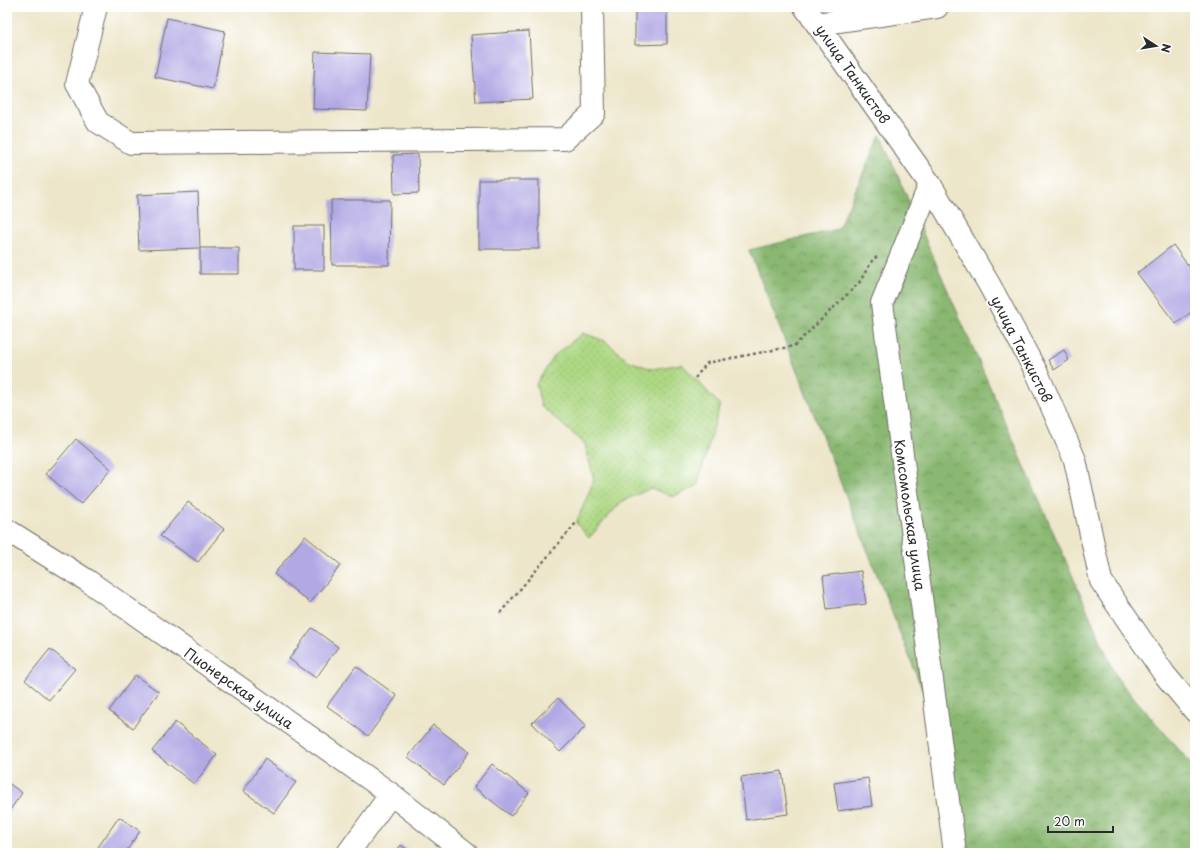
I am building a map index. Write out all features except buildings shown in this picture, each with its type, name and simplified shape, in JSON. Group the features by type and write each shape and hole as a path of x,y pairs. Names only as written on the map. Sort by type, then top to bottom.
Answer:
{"street":[{"path":"96,7 77,84 98,122 131,143 139,143 565,139 594,113 592,7"},
{"path":"811,15 937,7"},
{"name":"улица Танкистов","path":"811,15 930,184 990,286 1038,375 1075,460 1101,581 1165,675 1195,710"},
{"name":"Комсомольская улица","path":"930,184 882,303 955,853"},
{"name":"Пионерская улица","path":"7,530 88,581 391,794 466,853"},
{"path":"348,853 391,794"}],"path":[{"path":"695,378 707,363 794,346 859,283 872,259 906,243"},
{"path":"500,613 576,523"}],"green space":[{"path":"880,135 1117,678 1195,768 1195,853 964,853 952,765 749,250 838,229"},
{"path":"583,333 605,341 629,361 652,369 682,364 720,405 697,486 672,497 651,488 621,502 589,538 576,523 594,480 585,444 541,406 536,384 555,355"}]}
